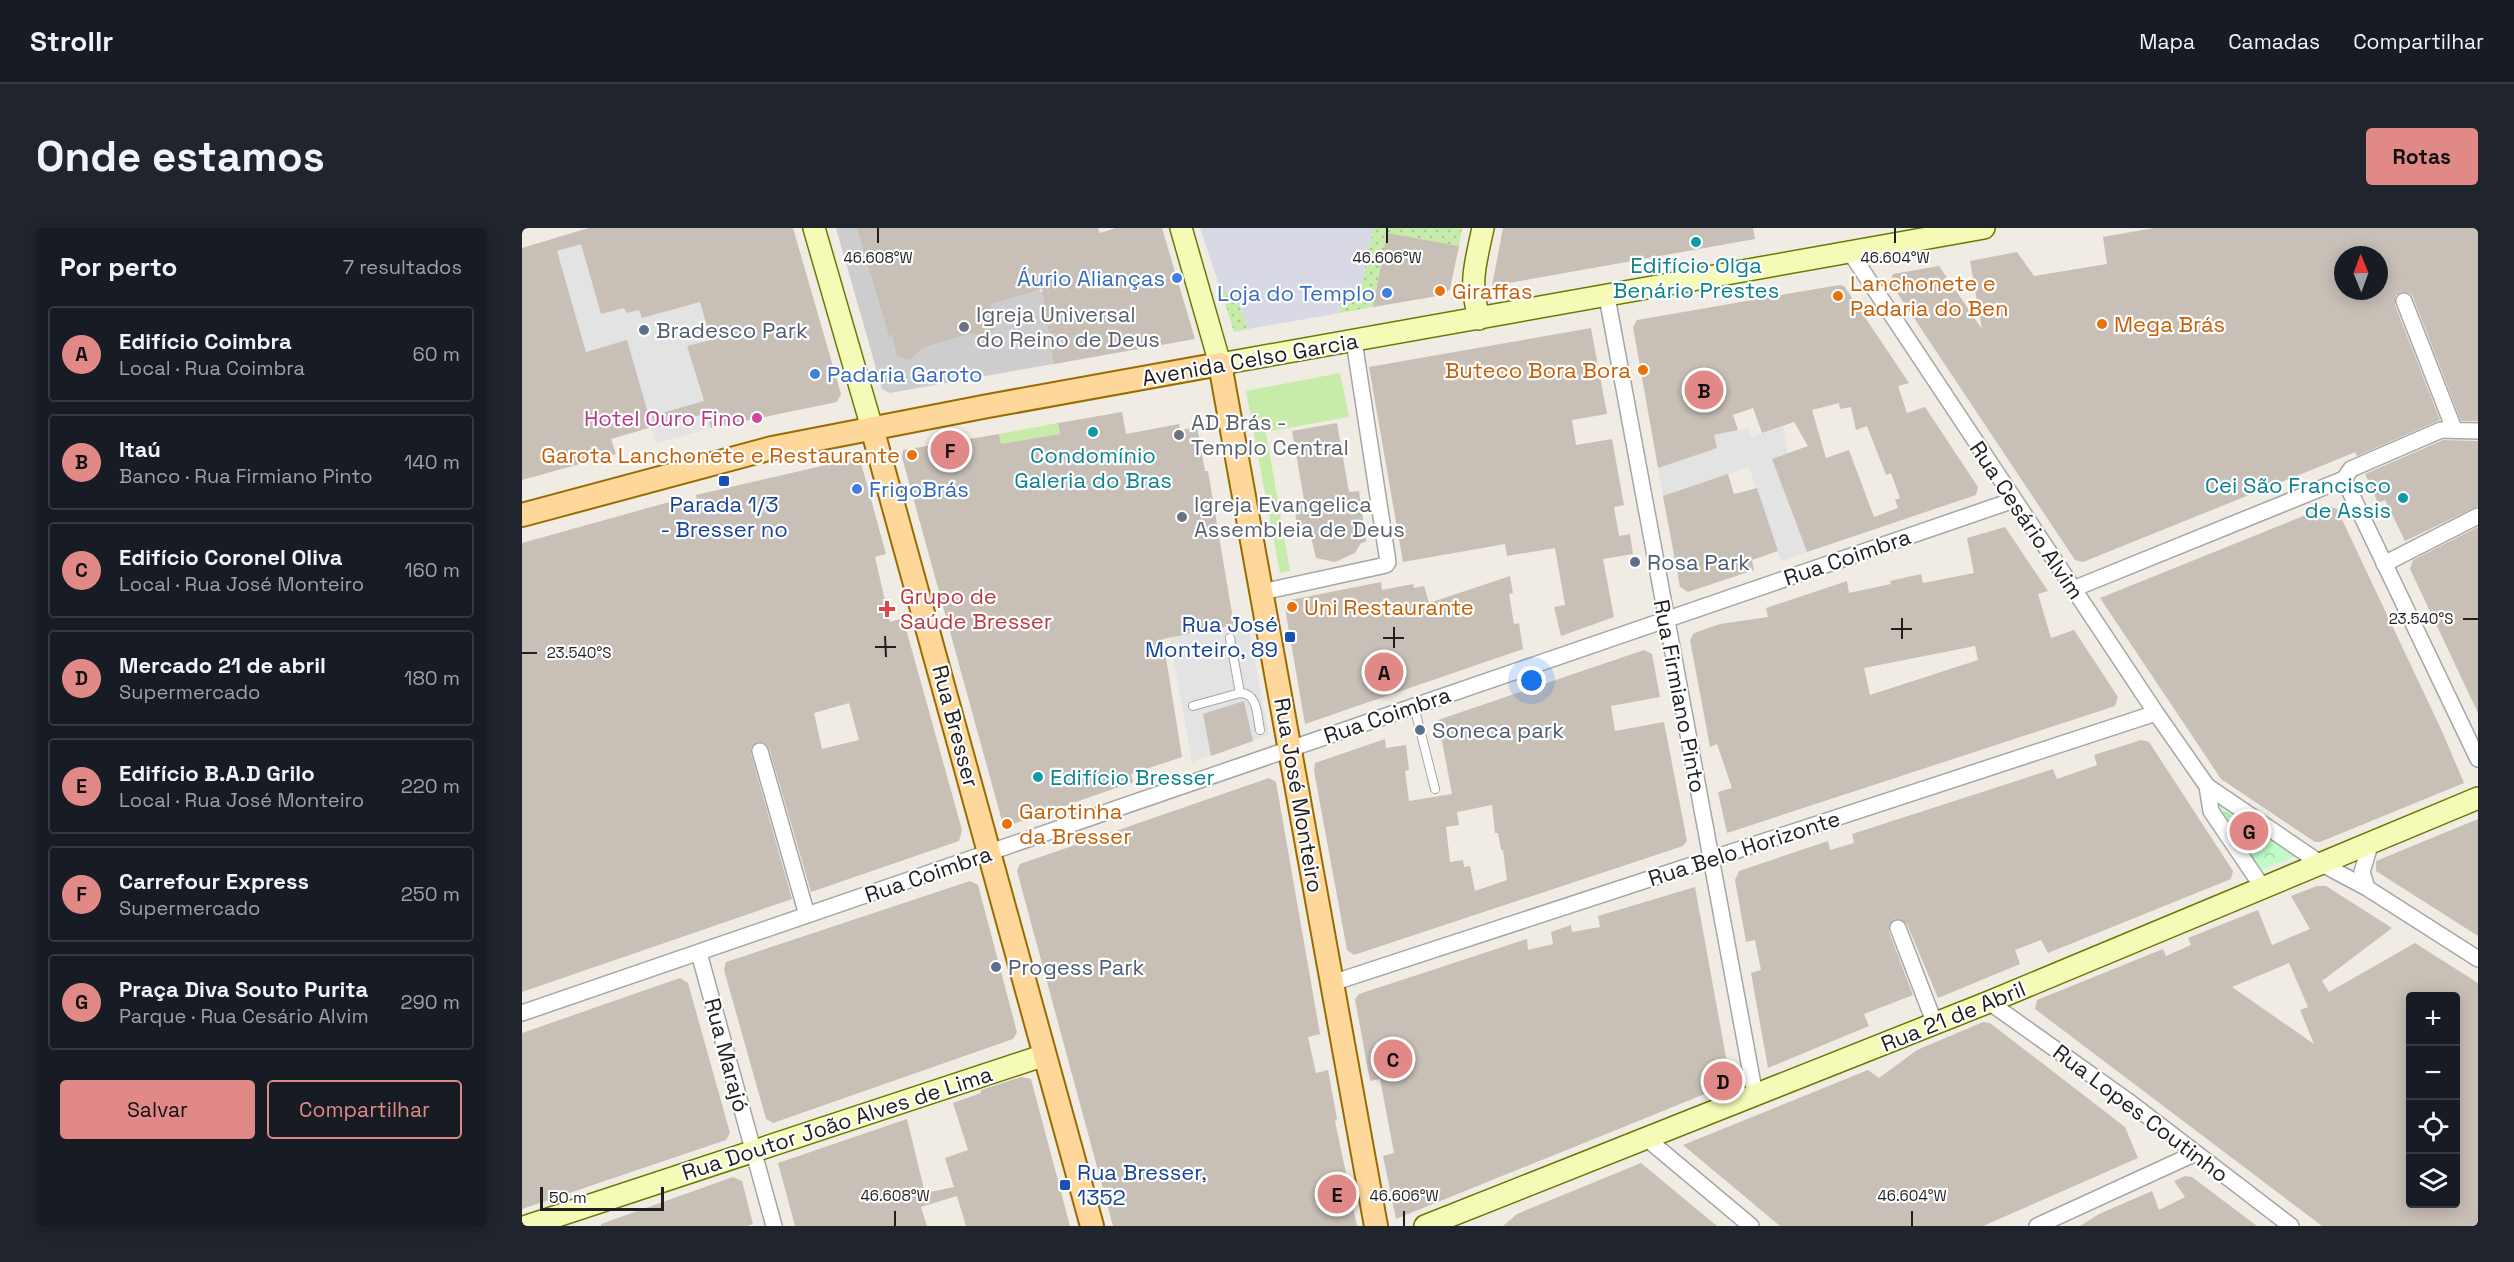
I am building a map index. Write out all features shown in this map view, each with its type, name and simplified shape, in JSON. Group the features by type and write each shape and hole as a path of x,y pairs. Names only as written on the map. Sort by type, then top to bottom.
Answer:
{"main road":[{"name":"Avenida Celso Garcia","path":"522,515 722,460 872,428 1220,364"},
{"name":"Rua José Monteiro","path":"1220,364 1376,1226"},
{"name":"Rua Bresser","path":"872,428 1092,1226"}],"street":[{"name":"Rua Bresser","path":"814,228 872,428"},
{"path":"1181,228 1220,364"},
{"path":"1479,319 1473,297 1472,280 1483,228"},
{"name":"Avenida Celso Garcia","path":"1220,364 1607,297 1984,228"},
{"name":"Rua Cesário Alvim","path":"1850,252 2073,589 2207,786 2320,863 2367,888 2478,959"},
{"name":"Rua Firmiano Pinto","path":"1607,297 1755,1095"},
{"path":"2404,301 2454,429"},
{"path":"1262,592 1386,565 1388,562 1354,341"},
{"path":"2073,589 2344,479 2351,469 2441,430 2478,431"},
{"path":"2344,479 2478,759"},
{"name":"Rua Coimbra","path":"522,1013 2014,500"},
{"path":"2384,564 2478,516"},
{"name":"Rua Belo Horizonte","path":"1332,983 2156,713"},
{"path":"760,752 807,915"},
{"name":"Rua Cesário Alvim","path":"2207,786 2211,811 2263,888"},
{"name":"Rua 21 de Abril","path":"1425,1226 1935,1024 2478,798"},
{"path":"2367,888 2362,872 2371,842"},
{"path":"1898,928 1935,1024"},
{"name":"Rua Marajó","path":"699,953 774,1226"},
{"name":"Rua Lopes Coutinho","path":"1989,1002 2128,1101 2291,1226"},
{"name":"Rua Doutor João Alves de Lima","path":"527,1226 1045,1054"},
{"path":"1647,1138 1751,1226"},
{"path":"2037,1226 2196,1153"}],"lane":[{"path":"1230,638 1240,693"},
{"path":"1193,706 1247,693 1253,698 1260,730"},
{"path":"1414,706 1435,789"}],"shaded area":[{"name":"Igreja Universal do Reino de Deus","path":"836,228 1026,228 1040,292 1057,289 1070,361 890,393 882,389"},
{"path":"1200,228 1373,228 1360,293 1339,297 1340,313 1248,329 1234,291 1222,294"},
{"name":"Bradesco Park","path":"577,231 601,314 624,308 626,313 639,310 642,318 700,302 711,340 687,346 711,428 656,443 627,341 586,351 553,238"},
{"path":"1783,426 1788,453 1772,459 1807,552 1781,561 1749,467 1663,496 1658,468 1716,448 1714,435 1748,428 1751,437"},
{"path":"1248,623 1269,735 1253,741 1244,701 1223,708 1211,755 1192,762 1170,638"}],"green space":[{"path":"1373,228 1462,228 1459,246 1387,233 1373,307 1340,313 1338,297 1360,293"},
{"path":"1234,290 1248,329 1234,332 1222,294"},
{"path":"1340,373 1349,417 1266,432 1290,571 1280,573 1246,391"},
{"path":"1058,423 1060,434 1001,444 999,434"},
{"path":"2215,799 2299,855 2259,871"}],"building":[{"path":"589,228 793,228 841,394 837,402 711,428 707,413 655,428 652,416 704,401 687,346 711,340 700,302 642,318 639,310 626,313 624,308 601,314 581,244 557,251 586,352 627,340 652,427 611,439 616,454 522,480 522,248"},
{"path":"857,228 1098,228 1100,233 1116,228 1162,228 1195,339 1054,364 1042,289 990,304 995,328 986,337 971,333 922,348 910,360 897,356"},
{"path":"1503,228 1753,228 1755,239 1492,286"},
{"path":"2154,228 2478,228 2478,421 2461,421 2413,297 2410,293 2401,292 2396,295 2395,305 2440,420 2357,456 2355,452 2083,562 2075,560 1890,282 1893,274 1939,266 1982,329 1970,261 2017,252 2034,276 2107,264 2103,237"},
{"path":"1387,233 1459,246 1450,289 1444,295 1373,307"},
{"path":"1844,286 1909,383 1898,386 1907,413 1925,407 1978,487 1976,495 1807,552 1772,459 1808,446 1794,422 1762,433 1753,408 1733,415 1738,430 1714,435 1717,448 1658,468 1633,327 1637,320","holes":["1839,403 1840,409 1851,407 1856,430 1867,426 1886,475 1891,473 1900,498 1895,500 1898,508 1874,517 1849,450 1826,458 1812,410"]},
{"path":"1591,328 1607,414 1572,420 1576,445 1612,439 1624,505 1614,507 1619,536 1630,534 1633,554 1603,559 1614,617 1561,636 1554,607 1565,605 1555,548 1507,556 1505,544 1403,562 1369,367"},
{"path":"1122,412 1126,434 1179,424 1180,430 1197,427 1205,471 1208,471 1234,625 1163,639 1182,757 1131,774 1133,782 1010,825 1002,821 902,457 903,450 999,434 1001,444 1060,434 1058,423"},
{"path":"1337,423 1349,492 1359,491 1366,542 1361,543 1355,553 1335,562 1316,558 1308,524 1297,526 1294,502 1304,500 1292,431"},
{"path":"2443,440 2478,441 2478,506 2405,541 2385,500 2378,503 2365,474"},
{"path":"852,459 861,463 886,554 875,557 890,622 903,618 962,830 959,841 811,892 769,748 763,742 757,742 751,748 751,754 792,899 522,992 522,543 673,501 675,507 697,500 696,495","holes":["849,703 859,740 822,749 814,713"]},
{"path":"1728,474 1734,494 1757,488 1778,551 1752,560 1754,570 1688,592 1680,587 1663,496"},
{"path":"2328,506 2337,509 2441,729 2464,783 2320,842 2315,842 2221,779 2100,598"},
{"path":"2005,527 2048,591 2038,594 2051,638 2074,630 2118,697 2115,706 1727,833 1718,792 1732,788 1717,744 1710,747 1690,640 1694,633 1720,624 1768,617 1766,608 1847,581 1849,593 1891,584 1890,581 1921,574 1923,583 1974,573 1967,538","holes":["1975,646 1978,660 1870,695 1864,668"]},
{"path":"2478,527 2478,713 2410,569 2413,560"},
{"path":"1510,576 1513,593 1509,594 1514,624 1519,623 1523,649 1305,724 1285,608 1290,600 1381,582 1382,590 1413,584 1414,588 1424,586 1429,603"},
{"path":"1644,650 1652,654 1660,697 1611,706 1615,731 1664,722 1687,841 1683,846 1354,955 1347,950 1314,771 1315,763 1385,739 1386,748 1406,745 1409,770 1405,771 1409,801 1452,794 1438,720","holes":["1492,805 1495,833 1498,833 1501,850 1503,850 1507,880 1475,891 1470,866 1464,867 1463,860 1450,862 1446,827 1459,825 1457,812"]},
{"path":"1244,701 1253,741 1211,756 1203,714"},
{"path":"2141,740 2149,742 2233,871 2231,879 2048,953 2041,940 2015,950 2020,964 1938,998 1907,924 1900,919 1894,919 1889,926 1889,932 1913,995 1864,1014 1869,1026 1768,1068 1751,973 1761,970 1755,940 1746,942 1735,880 1739,871 1828,841 1830,850 1854,843 1852,834 2053,769 2057,779 2097,765 2094,755"},
{"path":"1269,778 1276,782 1320,1034 1308,1037 1316,1073 1328,1070 1337,1119 1335,1121 1357,1226 1113,1226 1017,871 1020,864"},
{"path":"2478,819 2478,936 2376,871 2376,861"},
{"path":"970,881 978,885 1017,1032 1013,1039 773,1123 766,1119 724,970 726,962"},
{"path":"2317,886 2326,886 2392,928 2322,981 2329,992 2415,943 2478,983 2478,1226 2322,1226 2035,1009 2037,1000 2163,949 2166,956 2191,945 2188,938 2258,910 2272,945 2310,929 2291,896","holes":["2289,963 2308,1007 2300,1010 2314,1044 2232,987"]},
{"path":"1695,887 1730,1079 1727,1085 1396,1219 1383,1156 1394,1153 1380,1079 1370,1081 1355,999 1359,994 1527,939 1528,950 1553,944 1551,932 1571,925 1572,932 1600,927 1598,916"},
{"path":"680,978 688,983 730,1133 726,1140 522,1209 522,1033"},
{"path":"1983,1022 1990,1023 2125,1127 2138,1158 1983,1226 1780,1226 1683,1145 1868,1070 1879,1078 1917,1050"},
{"path":"1021,1077 1031,1079 1070,1226 966,1226 957,1196 921,1207 927,1226 795,1226 778,1163 907,1119 925,1193 954,1187 945,1158 968,1150 953,1103 981,1093 981,1090"},
{"path":"1641,1163 1717,1226 1503,1226 1517,1214"},
{"path":"2185,1176 2192,1177 2257,1226 2080,1226 2099,1214 2152,1191 2159,1210 2185,1197 2174,1181"},
{"path":"733,1177 742,1181 753,1224 747,1226 601,1226 601,1224"}],"place":[{"name":"Edifício Olga Benário Prestes","path":"1696,242"},
{"name":"Áurio Alianças","path":"1177,278"},
{"name":"Giraffas","path":"1440,291"},
{"name":"Loja do Templo","path":"1387,293"},
{"name":"Lanchonete e Padaria do Ben","path":"1838,296"},
{"name":"Mega Brás","path":"2102,324"},
{"name":"Igreja Universal do Reino de Deus","path":"964,327"},
{"name":"Bradesco Park","path":"644,330"},
{"name":"Buteco Bora Bora","path":"1643,370"},
{"name":"Padaria Garoto","path":"815,374"},
{"name":"Itaú","path":"1704,390"},
{"name":"Hotel Ouro Fino","path":"757,418"},
{"name":"Condomínio Galeria do Bras","path":"1093,432"},
{"name":"AD Brás - Templo Central","path":"1179,435"},
{"name":"Carrefour Express","path":"950,450"},
{"name":"Garota Lanchonete e Restaurante","path":"912,455"},
{"name":"Parada 1/3 - Bresser no","path":"724,481"},
{"name":"FrigoBrás","path":"857,489"},
{"name":"Cei São Francisco de Assis","path":"2403,498"},
{"name":"Igreja Evangelica Assembleia de Deus","path":"1182,517"},
{"name":"Rosa Park","path":"1635,562"},
{"name":"Uni Restaurante","path":"1292,607"},
{"name":"Grupo de Saúde Bresser","path":"887,609"},
{"name":"Rua José Monteiro, 89","path":"1290,637"},
{"name":"Edifício Coimbra","path":"1384,672"},
{"name":"Soneca park","path":"1420,730"},
{"name":"Edifício Bresser","path":"1038,777"},
{"name":"Garotinha da Bresser","path":"1007,824"},
{"name":"Praça Diva Souto Purita","path":"2249,831"},
{"name":"Progess Park","path":"996,967"},
{"name":"Edifício Coronel Oliva","path":"1393,1059"},
{"name":"Mercado 21 de abril","path":"1723,1081"},
{"name":"Rua Bresser, 1352","path":"1065,1185"},
{"name":"Edifício B.A.D Grilo","path":"1337,1194"}]}
